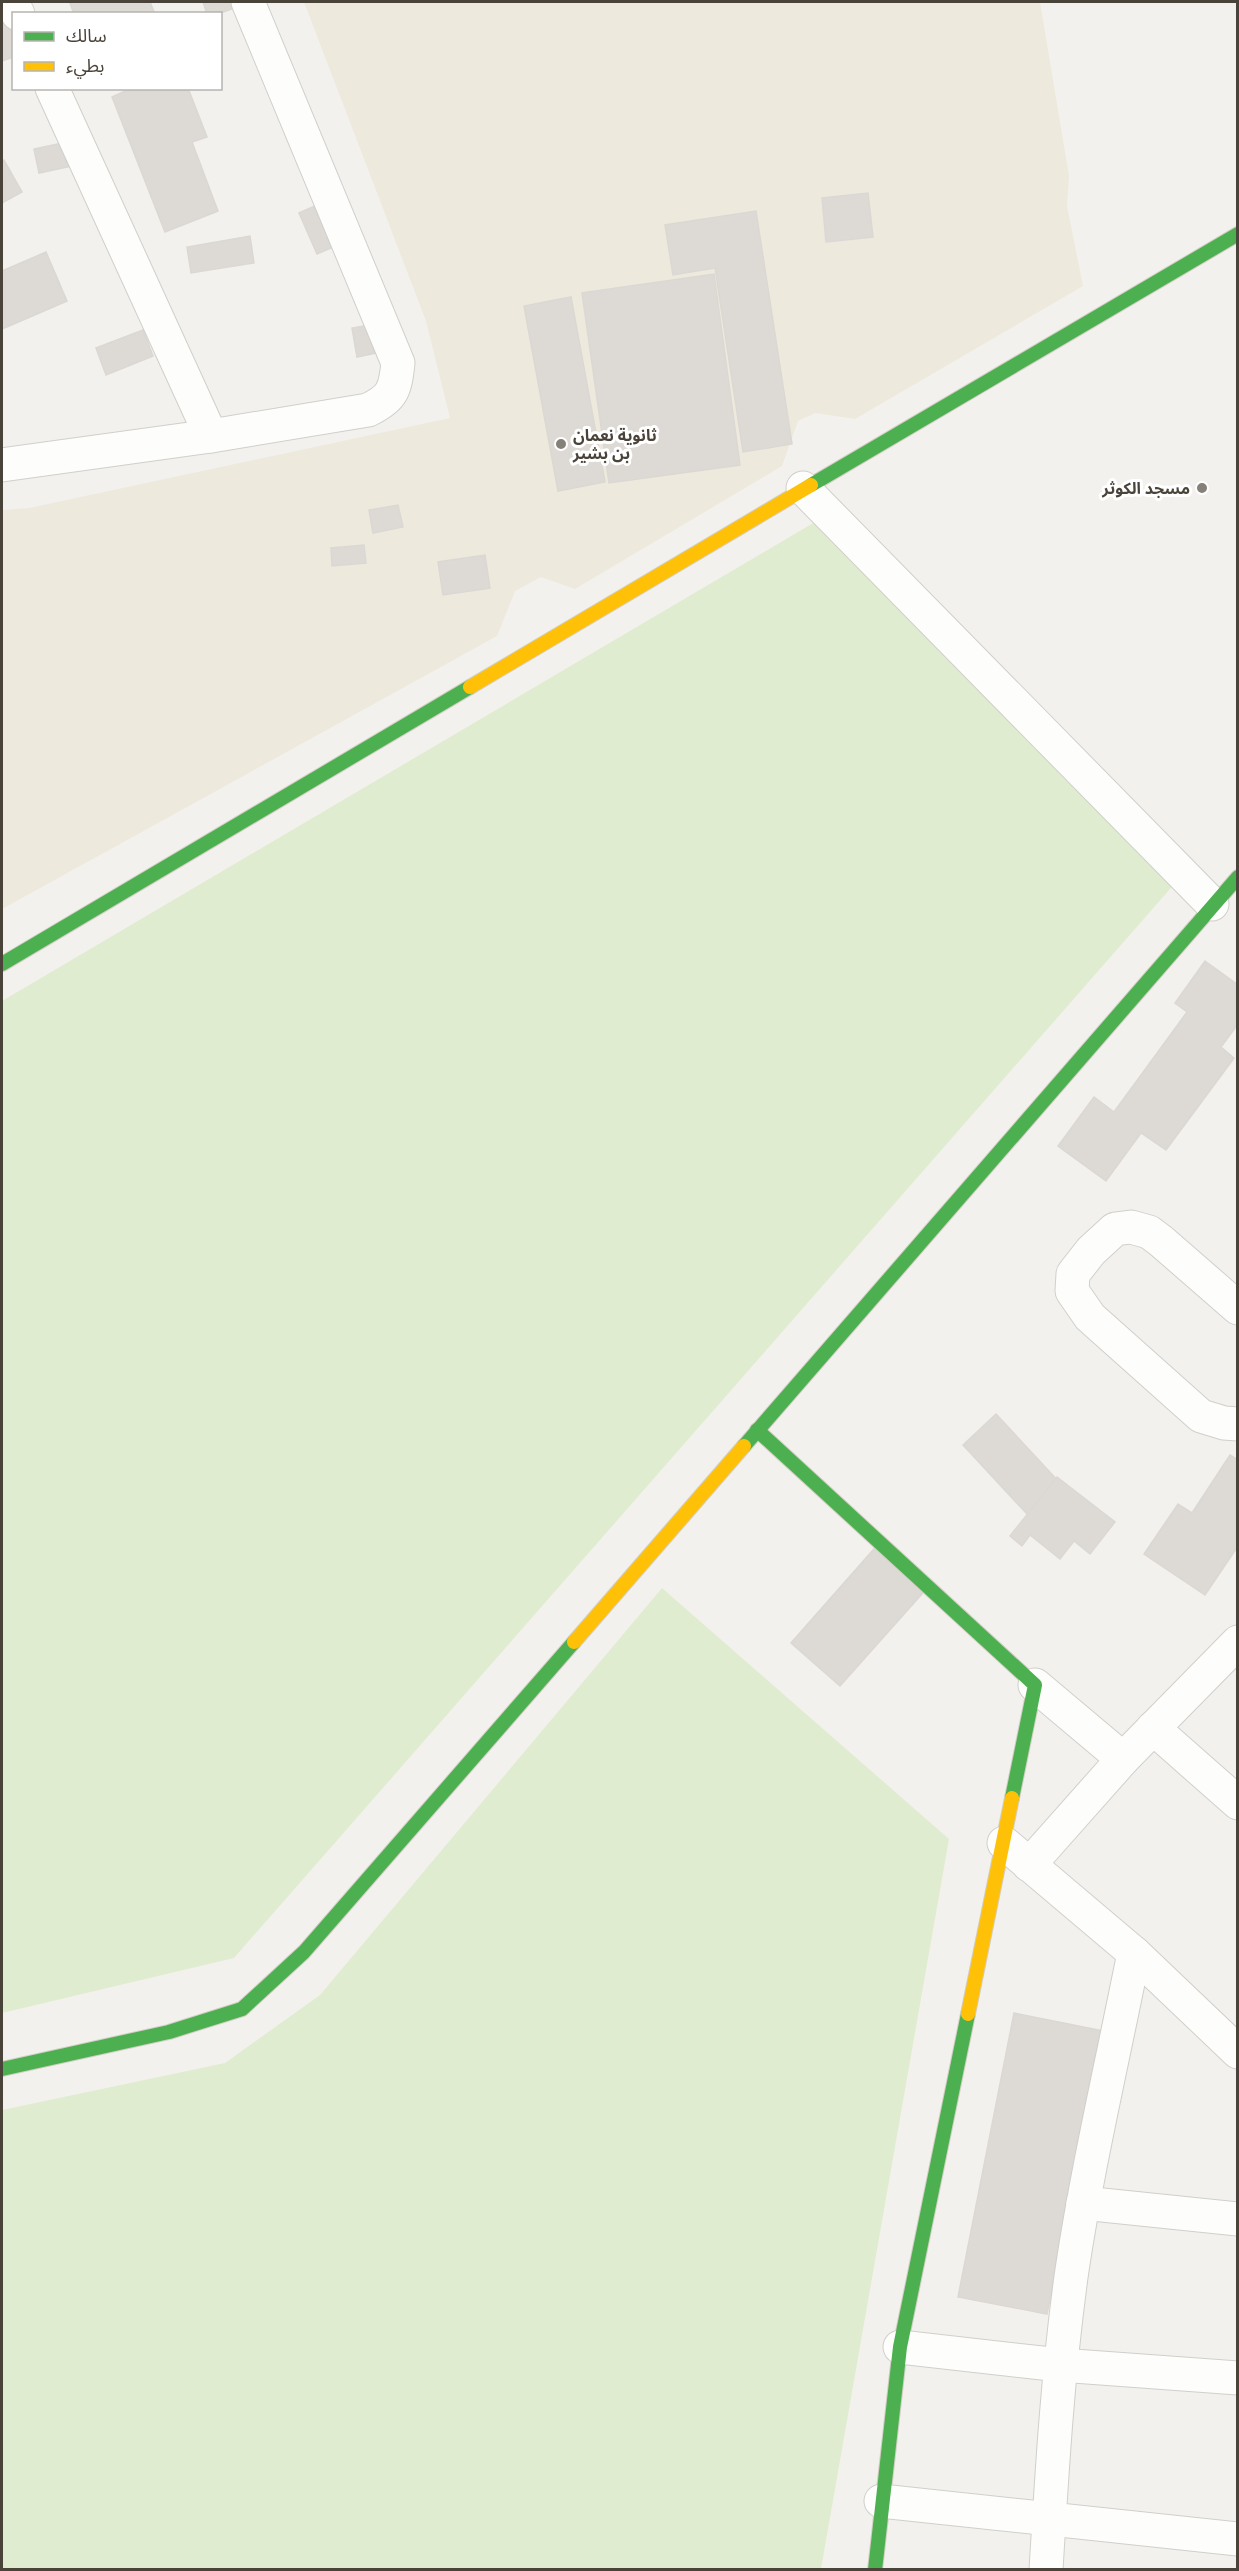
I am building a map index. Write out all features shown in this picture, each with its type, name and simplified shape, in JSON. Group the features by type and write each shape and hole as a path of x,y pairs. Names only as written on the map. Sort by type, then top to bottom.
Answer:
{"street":[{"path":"4,460 211,436 368,410 385,401 395,387 398,363 248,2"},
{"path":"53,90 211,436"},
{"path":"2,964 482,681 803,488 1238,234"},
{"path":"803,488 1212,904"},
{"path":"2,2069 169,2032 242,2009 304,1952 1212,904 1238,877"},
{"path":"1238,1308 1161,1241 1149,1232 1131,1227 1115,1229 1091,1251 1073,1274 1072,1291 1090,1317 1201,1416 1224,1423 1238,1424"},
{"path":"756,1430 1035,1685 1123,1759"},
{"path":"1029,1864 1123,1759 1238,1642"},
{"path":"875,2570 900,2346 1035,1685"},
{"path":"1153,1728 1238,1803"},
{"path":"1004,1843 1134,1953 1238,2052"},
{"path":"1046,2570 1060,2365 1083,2203 1134,1953"},
{"path":"1083,2203 1238,2219"},
{"path":"900,2346 1060,2365 1238,2378"},
{"path":"881,2501 1238,2538"}],"shaded area":[{"name":"ثانوية نعمان بن بشير","path":"304,2 1040,2 1069,176 1067,206 1083,286 855,419 815,413 798,421 782,466 575,589 541,577 515,591 497,636 2,909 2,510 29,508 450,418 426,321"}],"green space":[{"path":"820,519 1177,881 234,1958 2,2013 2,1001"},
{"path":"662,1588 949,1839 821,2569 2,2569 2,2110 225,2063 320,1995"}],"building":[{"path":"150,2 154,12 73,12 70,3"},
{"path":"203,2 244,2 245,4 222,13 206,12"},
{"path":"2,11 12,14 12,58 2,61"},
{"path":"128,90 189,90 207,137 192,142 218,211 165,232 112,97"},
{"path":"72,141 77,165 39,173 34,149"},
{"path":"4,160 22,192 2,203 2,161"},
{"path":"868,193 873,237 826,242 822,198"},
{"path":"331,199 349,240 317,254 299,213"},
{"path":"756,211 792,444 743,452 715,268 673,275 665,225"},
{"path":"250,236 254,263 191,273 187,247"},
{"path":"46,252 67,301 2,329 2,271"},
{"path":"714,274 740,465 609,483 582,293"},
{"path":"571,297 605,482 558,491 524,306"},
{"path":"386,322 391,350 357,357 352,328"},
{"path":"143,330 153,356 106,375 96,348"},
{"path":"398,505 403,527 373,533 369,510"},
{"path":"364,545 366,563 332,566 331,548"},
{"path":"485,555 490,588 443,595 438,562"},
{"path":"1205,961 1238,985 1238,1024 1221,1047 1234,1058 1166,1150 1141,1133 1106,1181 1058,1146 1094,1097 1114,1112 1187,1012 1175,1003"},
{"path":"996,1414 1060,1483 1027,1514 963,1445"},
{"path":"1230,1455 1238,1460 1238,1546 1205,1595 1144,1554 1178,1504 1192,1513"},
{"path":"1057,1477 1115,1522 1090,1554 1074,1541 1060,1559 1030,1535 1022,1546 1010,1536"},
{"path":"880,1542 929,1586 840,1686 791,1643"},
{"path":"1014,2013 1104,2031 1047,2314 958,2297"}],"traffic: fast":[{"path":"811,485 1238,234"},
{"path":"2,964 470,687"},
{"path":"744,1446 1238,877"},
{"path":"757,1430 1035,1685 1012,1798"},
{"path":"2,2069 169,2032 242,2009 304,1952 574,1642"},
{"path":"875,2570 900,2347 968,2014"}],"traffic: slow":[{"path":"470,687 811,485"},
{"path":"574,1642 744,1446"},
{"path":"968,2014 1012,1798"}],"place":[{"name":"ثانوية نعمان بن بشير","path":"561,444"},
{"name":"مسجد الكوثر","path":"1202,488"}]}
